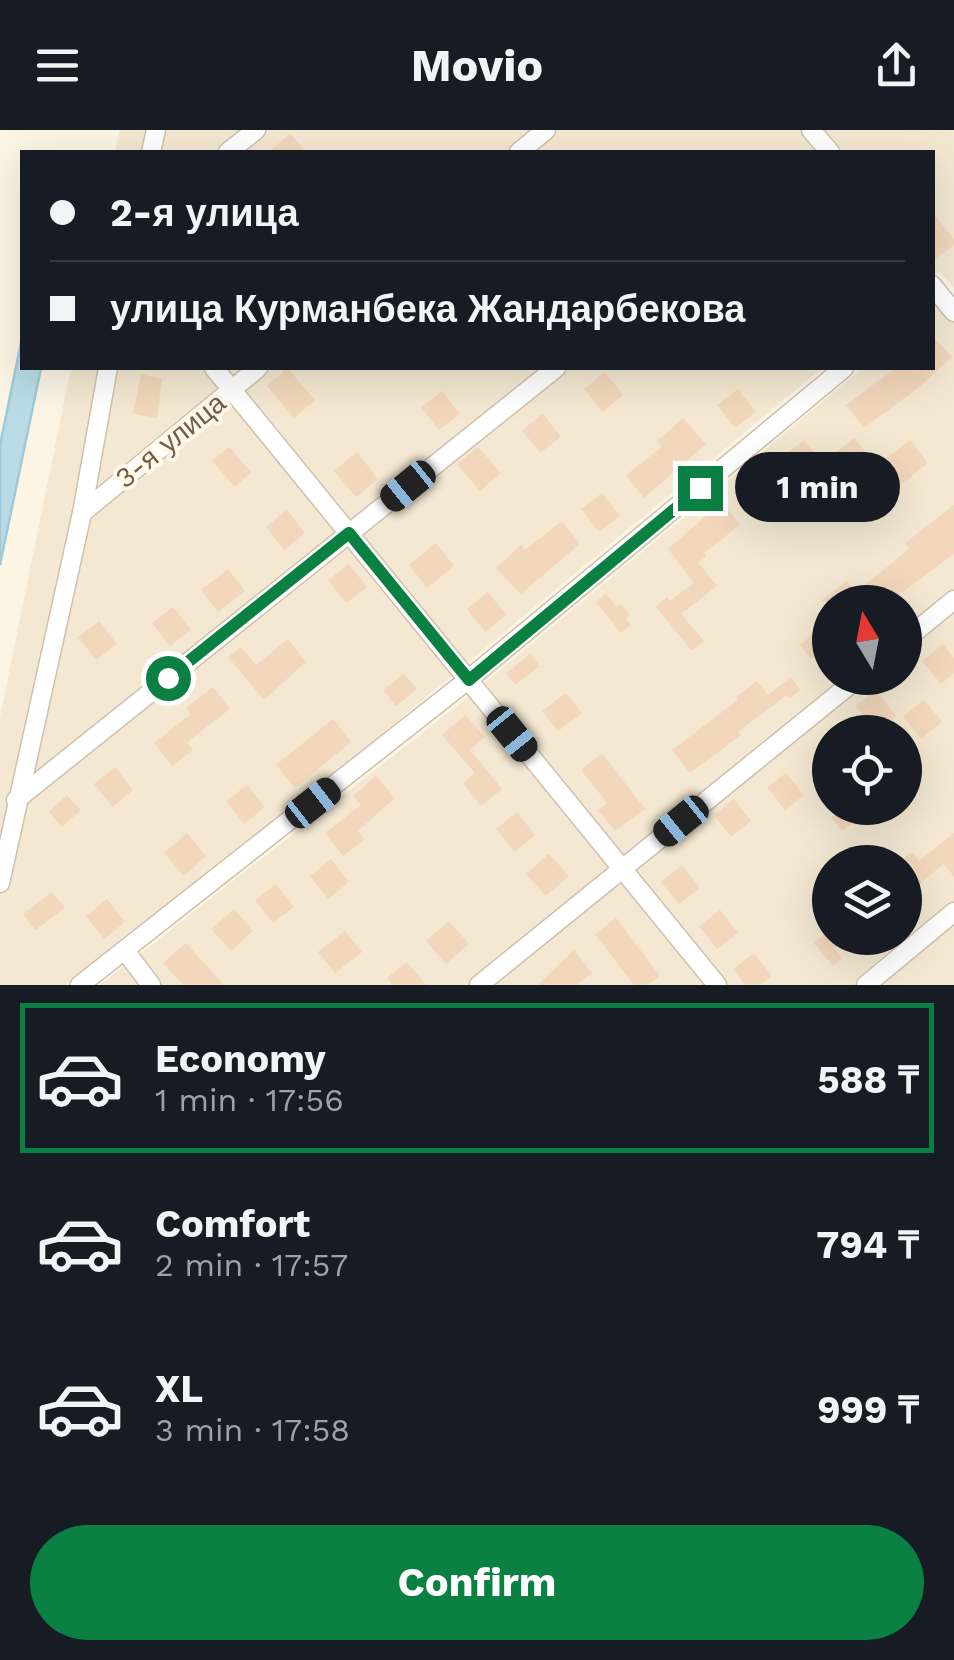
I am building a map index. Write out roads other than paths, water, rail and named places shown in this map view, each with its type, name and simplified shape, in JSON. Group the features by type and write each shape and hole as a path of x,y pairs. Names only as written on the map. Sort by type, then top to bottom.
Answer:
{"street":[{"path":"231,150 256,130"},
{"path":"521,150 546,130"},
{"path":"935,291 954,312"},
{"path":"0,883 82,513 108,370"},
{"path":"216,370 717,985"},
{"name":"3-я улица","path":"82,513 256,370"},
{"path":"16,800 553,370"},
{"path":"80,985 469,680 842,370"},
{"path":"922,626 954,600"},
{"path":"479,985 837,695"},
{"path":"866,985 954,912"},
{"path":"126,952 151,985"}],"water":[{"path":"20,348 20,370 41,370 0,565 0,445"}]}
